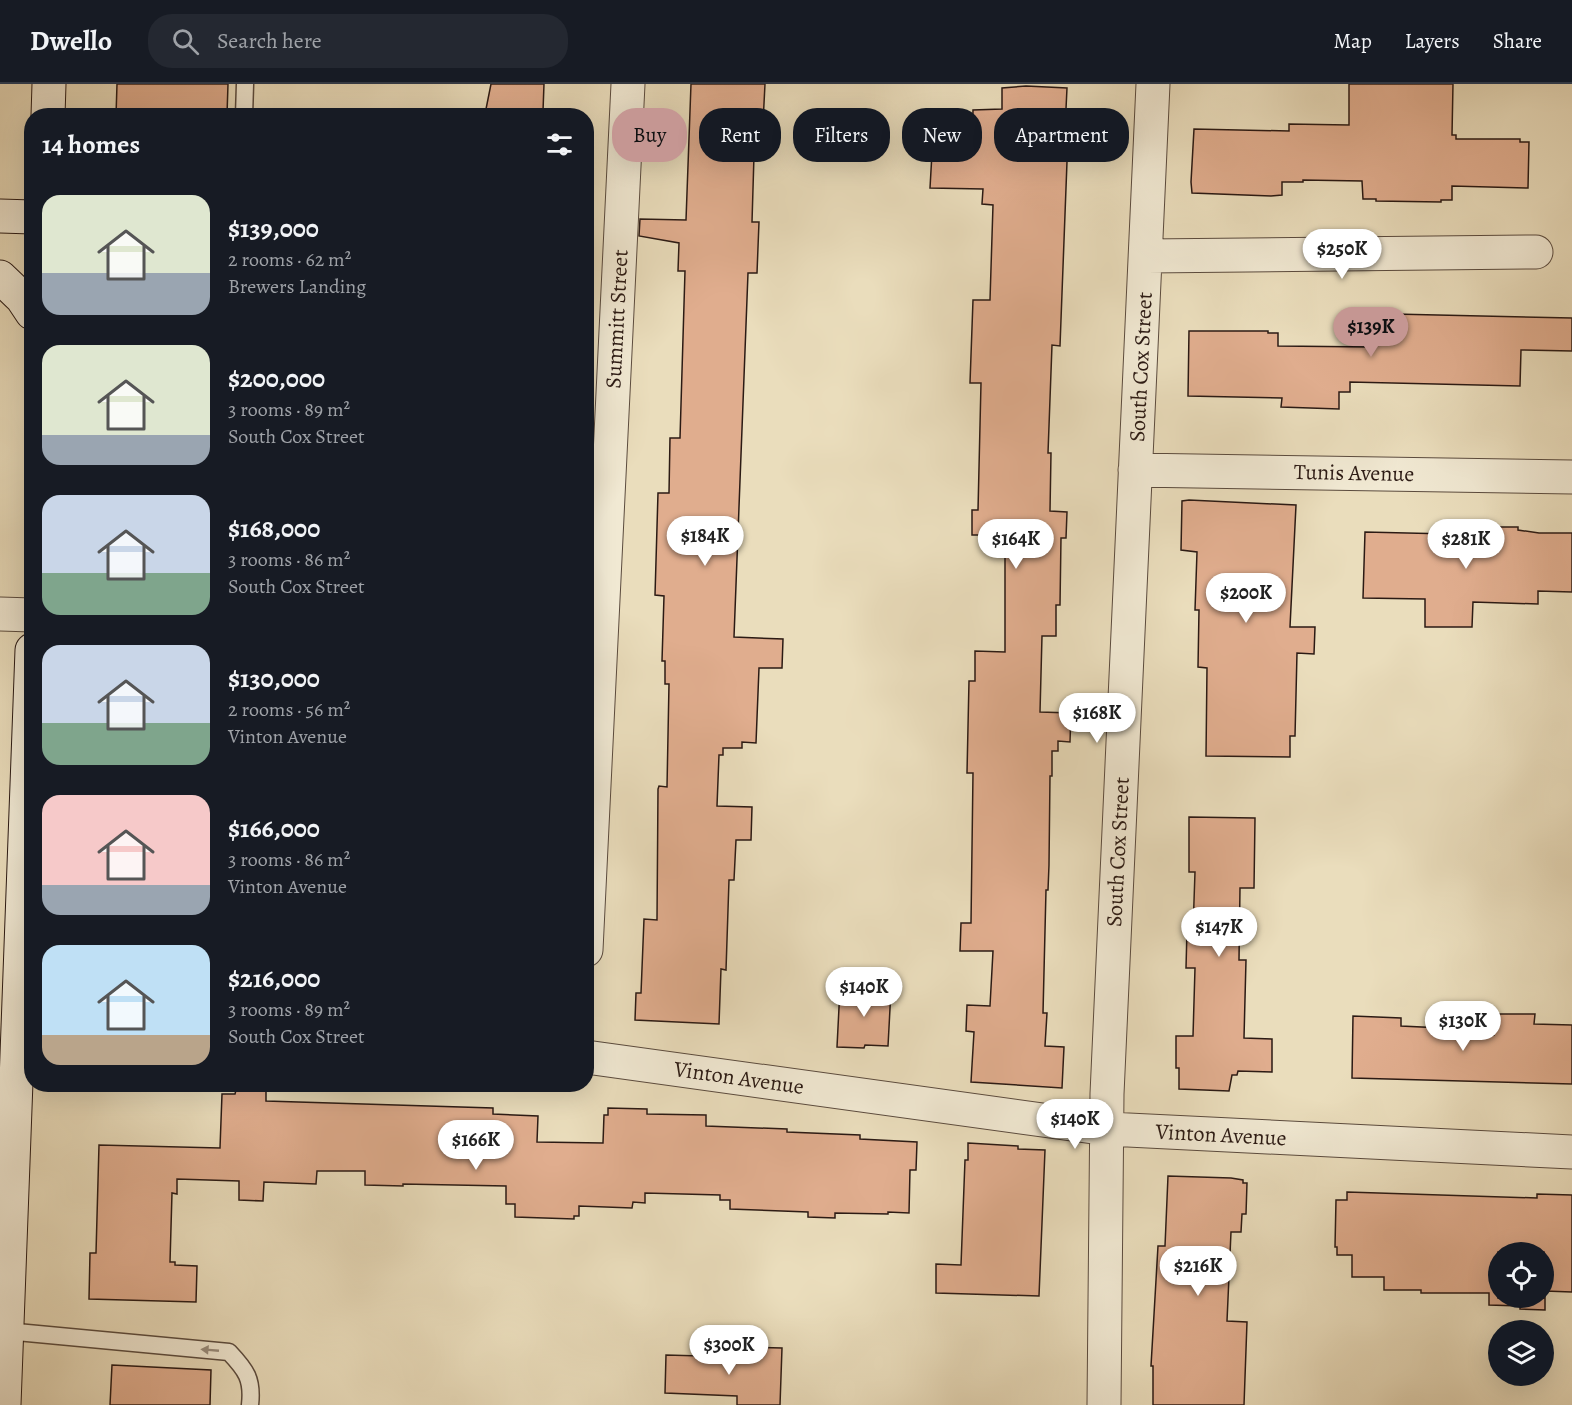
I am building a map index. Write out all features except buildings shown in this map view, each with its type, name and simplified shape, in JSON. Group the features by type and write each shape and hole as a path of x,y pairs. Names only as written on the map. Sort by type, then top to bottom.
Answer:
{"street":[{"path":"48,108 49,84"},
{"name":"Summitt Street","path":"594,785 628,84"},
{"name":"South Cox Street","path":"1104,1405 1107,1094 1147,256 1153,84"},
{"path":"0,216 24,218"},
{"path":"1147,256 1536,252"},
{"path":"0,277 24,301"},
{"name":"Tunis Avenue","path":"1135,470 1572,477"},
{"path":"0,614 24,615"},
{"path":"4,1405 16,1004 24,827"},
{"name":"Vinton Avenue","path":"594,1058 1108,1129 1572,1152"}],"lane":[{"path":"244,108 245,84"},
{"path":"6,1331 229,1352 244,1368 252,1388 250,1405"}]}
